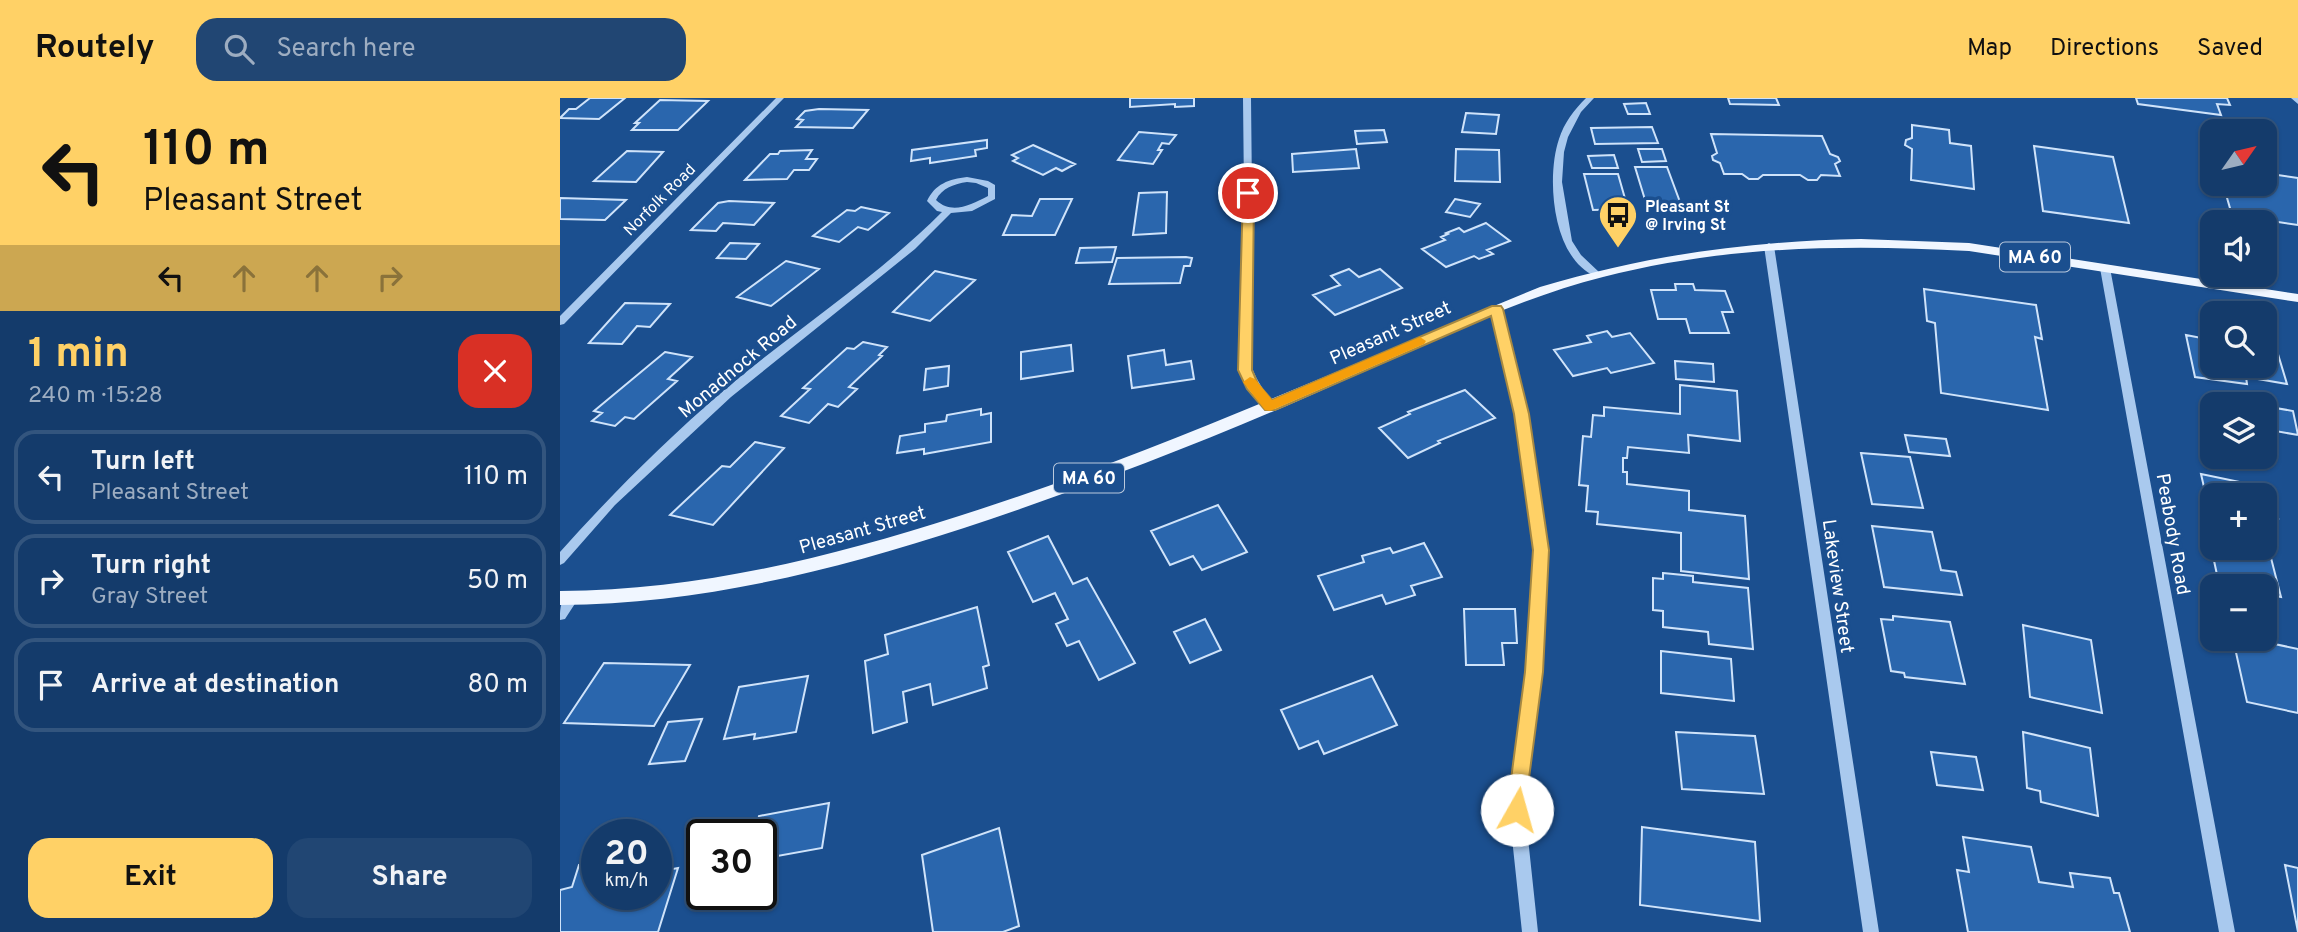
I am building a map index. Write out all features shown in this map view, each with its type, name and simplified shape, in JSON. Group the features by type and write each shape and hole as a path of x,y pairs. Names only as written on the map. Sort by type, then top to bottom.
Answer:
{"main road":[{"name":"Pleasant Street","path":"566,598 660,593 754,580 848,557 1065,487 1270,407 1496,309 1595,273 1713,250 1840,242 1969,247 2298,298"}],"street":[{"name":"Norfolk Road","path":"560,322 780,98"},
{"path":"1247,98 1244,360 1252,386 1270,407"},
{"path":"1590,98 1570,120 1558,155 1557,172 1569,244 1578,258 1595,273"},
{"path":"972,180 988,183 992,187 992,197 978,206 948,211 934,206 931,201 932,196 943,187 972,180"},
{"name":"Monadnock Road","path":"560,560 611,502 727,394 912,247 948,211"},
{"name":"Lakeview Street","path":"1769,246 1871,932"},
{"name":"Peabody Road","path":"2105,268 2227,932"},
{"path":"1496,309 1522,414 1541,550 1534,672 1517,810 1530,932"},
{"path":"560,615 566,598"}],"building":[{"path":"590,98 625,98 599,119 560,118 569,109 576,109"},
{"path":"1130,98 1194,98 1194,106 1175,107 1175,104 1130,107"},
{"path":"1728,98 1776,98 1779,105 1730,104"},
{"path":"2136,98 2227,98 2230,105 2217,104 2221,115 2138,104"},
{"path":"660,100 708,101 678,130 632,130 639,123 635,123"},
{"path":"1646,103 1650,114 1628,114 1624,104"},
{"path":"868,110 853,128 796,127 803,120 797,119 805,111"},
{"path":"1466,113 1499,115 1496,134 1462,132"},
{"path":"1912,125 1949,130 1950,143 1971,146 1974,189 1911,180 1912,149 1905,145 1906,140 1912,138"},
{"path":"1652,127 1658,143 1595,144 1591,128"},
{"path":"1384,130 1387,142 1357,144 1355,131"},
{"path":"1139,132 1176,135 1169,144 1162,143 1158,150 1162,150 1153,164 1118,160"},
{"path":"1711,134 1822,136 1830,154 1838,157 1840,161 1835,164 1840,176 1821,175 1817,180 1808,180 1800,175 1763,175 1758,179 1749,179 1742,174 1724,174 1720,163 1713,160 1712,156 1717,153"},
{"path":"987,140 987,148 975,150 976,156 930,163 930,158 911,161 912,150"},
{"path":"1033,145 1075,164 1062,171 1056,168 1043,175 1013,161 1018,158 1012,155"},
{"path":"2034,146 2113,157 2129,223 2043,211"},
{"path":"1356,149 1359,168 1293,172 1292,154"},
{"path":"1456,149 1499,150 1500,182 1455,181"},
{"path":"1638,149 1662,149 1666,161 1642,162"},
{"path":"812,150 806,159 817,159 809,170 794,170 787,179 745,180 770,154"},
{"path":"627,151 663,152 636,182 594,181"},
{"path":"1614,155 1618,168 1592,168 1588,156"},
{"path":"1635,167 1667,167 1680,202 1646,203"},
{"path":"1584,174 1618,174 1628,209 1593,210"},
{"path":"2277,175 2298,178 2298,225 2277,222 2277,210 2231,210 2226,196 2277,196"},
{"path":"1167,192 1166,233 1133,235 1139,193"},
{"path":"560,198 626,200 605,220 560,219"},
{"path":"1040,199 1072,199 1055,235 1003,235 1012,215 1032,216"},
{"path":"1455,199 1480,204 1470,217 1446,212"},
{"path":"718,203 774,203 754,225 723,223 716,231 691,230"},
{"path":"861,207 889,213 868,230 858,227 839,242 813,236 847,210 855,211"},
{"path":"1486,223 1510,241 1487,250 1493,254 1479,259 1474,256 1446,267 1422,249 1445,240 1441,237 1448,234 1446,233 1459,228 1464,232"},
{"path":"730,243 759,244 746,259 717,258"},
{"path":"1116,247 1112,262 1076,263 1080,248"},
{"path":"1117,258 1192,258 1190,266 1184,266 1180,283 1109,284"},
{"path":"786,261 819,269 771,306 737,297"},
{"path":"1349,269 1359,277 1380,269 1402,288 1335,315 1313,295 1340,285 1331,276"},
{"path":"935,271 975,280 930,321 893,312"},
{"path":"1675,284 1693,284 1695,290 1725,291 1733,312 1722,312 1729,333 1690,333 1686,319 1658,319 1651,290 1676,290"},
{"path":"1924,289 2036,305 2042,339 2035,337 2048,410 1941,393 1935,323 1927,321"},
{"path":"625,303 670,304 650,327 637,326 622,344 589,343"},
{"path":"1607,331 1612,337 1630,333 1654,363 1611,373 1607,368 1573,376 1554,350 1591,342 1587,336"},
{"path":"2186,335 2200,338 2200,378 2195,377"},
{"path":"863,342 887,347 879,355 882,356 849,387 857,389 838,407 828,404 809,423 781,416 810,389 803,388 847,348 854,349"},
{"path":"1071,345 1073,371 1021,379 1021,352"},
{"path":"1164,350 1166,365 1191,361 1194,379 1132,388 1128,356"},
{"path":"2277,351 2287,384 2252,378 2277,378"},
{"path":"665,352 692,357 668,379 677,381 634,419 625,417 615,426 592,421 602,413 594,411"},
{"path":"1675,361 1713,364 1714,382 1676,379"},
{"path":"949,366 948,386 924,390 926,369"},
{"path":"2202,378 2246,378 2247,384"},
{"path":"1680,385 1737,391 1740,441 1688,435 1689,453 1628,447 1627,458 1623,458 1623,472 1627,472 1627,484 1689,491 1689,510 1745,516 1749,579 1681,571 1681,533 1597,524 1598,512 1586,511 1588,486 1579,485 1583,436 1591,437 1593,415 1604,416 1604,407 1680,414"},
{"path":"1465,390 1495,418 1438,441 1440,443 1408,458 1379,428 1410,414 1408,412"},
{"path":"2277,408 2293,411 2298,435 2277,431"},
{"path":"981,409 981,415 991,413 991,442 924,454 924,449 897,453 900,436 925,432 925,424 946,421 947,415"},
{"path":"1905,435 1946,439 1950,456 1909,452"},
{"path":"755,442 784,448 713,525 670,515 722,466 730,467"},
{"path":"1861,453 1910,457 1923,508 1872,504"},
{"path":"2201,474 2245,483 2203,483"},
{"path":"1218,505 1247,552 1202,570 1193,556 1170,565 1151,531"},
{"path":"1872,526 1932,532 1941,570 1956,572 1962,595 1884,587"},
{"path":"1048,536 1073,584 1087,578 1135,663 1099,680 1079,641 1067,646 1056,624 1068,619 1055,593 1033,602 1008,552"},
{"path":"1424,543 1442,577 1411,586 1415,595 1386,604 1382,595 1334,610 1318,576 1364,562 1362,556 1390,548 1393,553"},
{"path":"2214,560 2272,560 2275,574 2217,574"},
{"path":"1663,573 1693,576 1693,582 1748,588 1753,649 1709,644 1708,632 1663,627 1663,611 1653,610 1653,578 1663,579"},
{"path":"977,607 989,665 983,667 987,688 933,705 930,684 903,692 907,722 873,733 865,661 888,654 885,635"},
{"path":"1464,609 1515,609 1517,643 1502,643 1504,665 1466,665"},
{"path":"1893,616 1950,622 1965,684 1905,677 1904,673 1891,671 1881,619 1893,620"},
{"path":"1205,619 1221,650 1190,663 1174,632"},
{"path":"2023,625 2091,640 2102,713 2030,697"},
{"path":"2277,645 2298,649 2298,713 2247,702 2236,651 2277,651"},
{"path":"1661,651 1731,659 1734,701 1661,693"},
{"path":"604,663 690,665 654,726 564,723"},
{"path":"808,676 796,732 754,739 755,734 724,739 739,687"},
{"path":"1372,676 1397,725 1324,754 1318,741 1299,749 1281,710"},
{"path":"702,719 685,761 649,764 668,722"},
{"path":"1676,732 1755,736 1764,794 1682,789"},
{"path":"2023,732 2090,748 2098,816 2041,802 2040,791 2027,788"},
{"path":"1931,752 1976,757 1983,790 1937,785"},
{"path":"829,803 822,848 777,856 777,819 758,819 759,816"},
{"path":"1642,827 1755,842 1760,921 1640,905"},
{"path":"999,828 1019,926 1003,932 933,932 922,855"},
{"path":"1963,837 2031,847 2039,882 2073,887 2070,873 2110,878 2114,893 2119,893 2130,932 1968,932 1957,870 1969,872"},
{"path":"579,865 581,910 665,910 658,932 560,932 560,890 572,887"},
{"path":"2285,865 2298,868 2298,932"},
{"path":"678,868 672,887 672,869"}],"slow traffic":[{"path":"1250,382 1270,407 1420,341"}],"place":[{"name":"Pleasant St @ Irving St","path":"1618,249"}],"route":[{"path":"1248,193 1243,351 1245,370 1252,386 1270,407 1496,309 1522,414 1541,550 1534,672 1517,810"}]}
